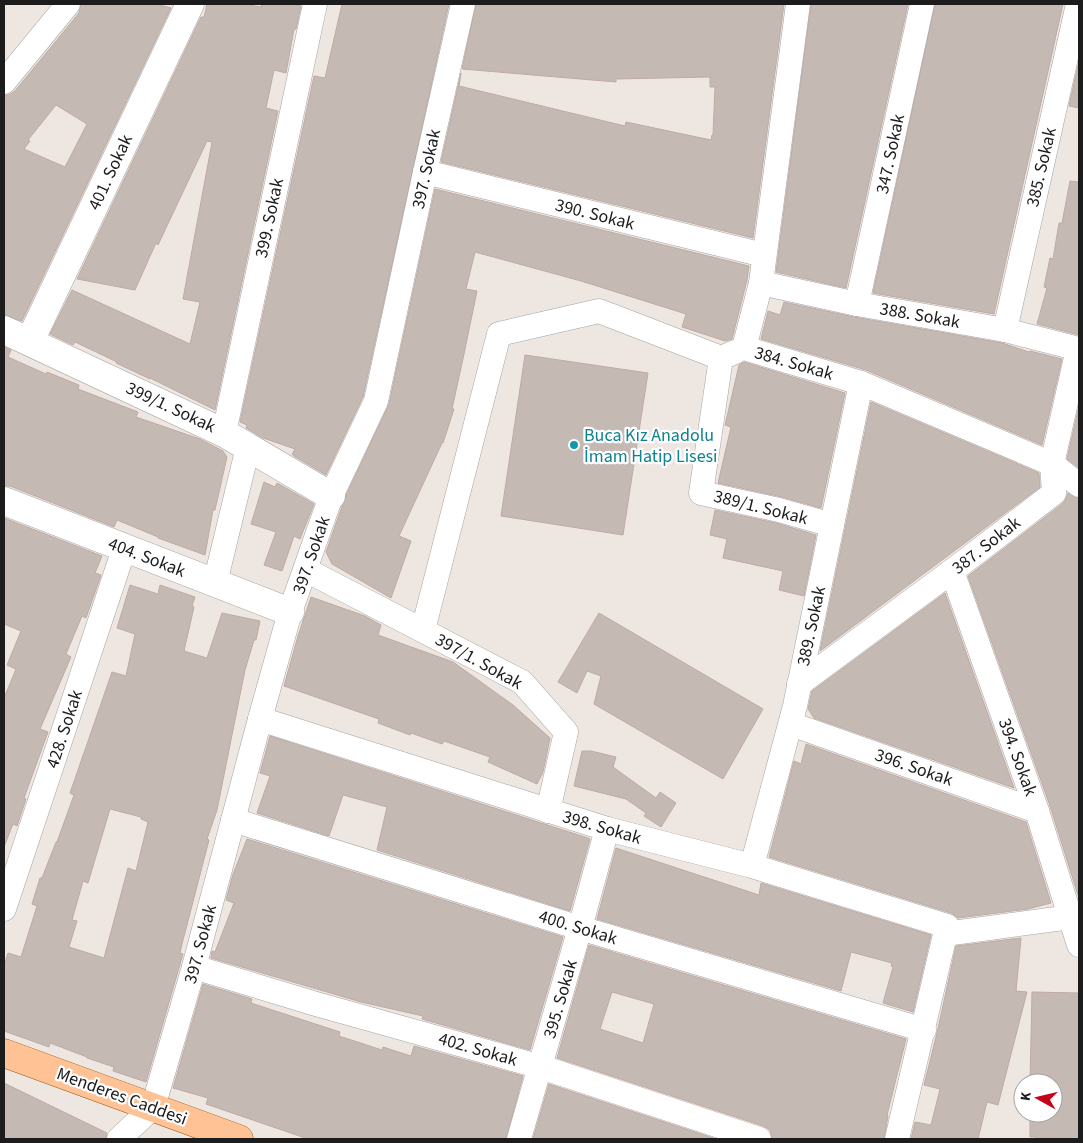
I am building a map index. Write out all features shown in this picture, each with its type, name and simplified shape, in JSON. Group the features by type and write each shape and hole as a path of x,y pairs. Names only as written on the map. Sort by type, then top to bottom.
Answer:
{"main road":[{"name":"Menderes Caddesi","path":"4,1053 239,1139"}],"street":[{"path":"4,82 68,4"},
{"name":"401. Sokak","path":"30,341 190,4"},
{"name":"399. Sokak","path":"224,433 315,4"},
{"name":"397. Sokak","path":"153,1107 194,968 290,612 331,496 376,402 463,4"},
{"name":"384. Sokak","path":"798,4 761,283 744,348 861,383 1052,464 1079,486"},
{"name":"347. Sokak","path":"857,304 922,4"},
{"name":"385. Sokak","path":"1005,330 1078,4"},
{"name":"390. Sokak","path":"425,172 764,255"},
{"name":"388. Sokak","path":"761,283 857,304 1005,330 1078,349"},
{"path":"423,630 499,334 599,311 721,358 744,348"},
{"name":"399/1. Sokak","path":"4,330 224,433 331,496"},
{"name":"387. Sokak","path":"799,684 952,572 1054,493 1052,464 1078,349"},
{"name":"389/1. Sokak","path":"721,358 701,493 779,510 832,525"},
{"name":"389. Sokak","path":"752,866 791,724 861,383"},
{"path":"215,583 248,447"},
{"name":"404. Sokak","path":"4,501 290,612"},
{"name":"428. Sokak","path":"4,909 124,549"},
{"name":"397/1. Sokak","path":"306,570 522,682 566,732 548,811"},
{"name":"394. Sokak","path":"952,572 1073,911 1079,944"},
{"name":"398. Sokak","path":"260,719 607,830 752,866 946,930"},
{"name":"396. Sokak","path":"791,724 1037,811"},
{"name":"400. Sokak","path":"233,820 580,928 924,1030"},
{"name":"395. Sokak","path":"519,1139 607,830"},
{"path":"897,1139 946,930 1073,911"},
{"name":"402. Sokak","path":"194,968 541,1067 759,1139"},
{"path":"119,1139 153,1107"}],"building":[{"path":"81,4 156,4 171,8 22,321 4,315 4,95 9,95 15,91 79,13","holes":["56,105 87,124 65,167 24,149 30,141 28,140"]},
{"path":"207,4 243,4 261,7 262,4 301,6 296,29 294,29 286,73 274,70 266,108 278,111 215,410 75,342 73,345 50,334 72,290 190,344 200,302 183,299 212,142 207,141 158,245 156,243 135,290 77,279 201,17 204,17"},
{"path":"342,4 449,4 363,397 326,475 294,456 292,454 295,449 263,438 246,428 247,425 240,422 314,76 325,78"},
{"path":"476,4 784,4 753,238 441,162 461,73 459,86 625,126 626,122 711,140 713,135 715,87 710,87 710,77 616,79 616,82 462,69"},
{"path":"811,4 908,4 846,288 776,272"},
{"path":"935,4 1063,4 994,314 873,293"},
{"path":"1079,61 1079,108 1069,106"},
{"path":"1070,181 1079,182 1079,335 1037,324 1047,288 1044,287 1050,258 1053,259 1059,223 1062,223"},
{"path":"435,189 749,266 732,339 725,341 682,327 686,314 581,281 475,252 466,289 477,291 452,409 454,409 443,443 399,536 411,541 391,598 332,564 326,552 346,495 389,404"},
{"path":"784,302 854,317 1002,343 1029,352 1062,359 1042,445 866,370 761,339 768,311 780,315"},
{"path":"4,347 11,350 8,357 46,374 47,372 79,385 78,389 138,412 136,417 200,439 223,451 227,457 215,510 213,510 205,555 158,538 117,520 114,527 10,486 4,486"},
{"name":"Buca Kız Anadolu İmam Hatip Lisesi","path":"525,355 648,373 623,535 501,516"},
{"path":"744,362 845,393 821,508 718,483 731,427 725,425 739,365"},
{"path":"871,402 1039,473 1040,487 820,651"},
{"path":"1079,406 1079,468 1067,459"},
{"path":"264,482 275,487 277,483 314,504 300,539 294,536 282,571 264,565 276,532 251,524"},
{"path":"1068,493 1079,498 1079,895 1050,806 968,576 1062,504"},
{"path":"715,510 776,523 816,535 804,596 779,590 783,571 723,558 727,539 710,535"},
{"path":"4,518 102,556 95,573 101,575 86,618 82,616 66,654 71,657 40,729 48,732 24,798 26,799 17,826 13,824 4,847 4,698 16,669 7,665 21,631 4,624"},
{"path":"130,585 158,594 160,585 195,597 184,651 207,658 222,613 260,621 256,640 254,640 245,670 217,810 207,839 209,840 180,953 183,954 146,1082 113,1071 114,1067 50,1043 49,1047 4,1031 4,966 8,953 21,957 37,906 32,904 40,878 42,878 57,842 74,795 70,793 112,672 126,676 135,634 117,628","holes":["110,809 141,817 141,819 148,822 136,871 128,868 104,958 69,947 77,921 72,920 83,881 88,883"]},
{"path":"945,593 1014,788 814,718 808,709 812,691"},
{"path":"311,597 365,616 381,625 378,635 453,662 513,705 550,738 543,772 537,784 488,762 490,757 444,741 442,744 411,733 410,735 378,723 379,719 284,686"},
{"path":"599,613 763,709 723,779 594,704 601,676 587,671 577,693 558,682"},
{"path":"270,736 590,839 570,911 377,850 387,807 343,795 329,836 257,813 270,776 260,773"},
{"path":"806,744 1026,822 1051,903 1028,909 958,918 951,913 769,857 794,761 801,764"},
{"path":"582,751 591,751 616,757 613,767 656,798 660,792 676,803 661,827 644,816 646,813 626,799 574,786"},
{"path":"247,839 563,937 530,1050 422,1019 423,1016 361,1002 211,958 212,951 215,952 234,903 226,900 233,874"},
{"path":"616,848 759,895 761,883 931,935 913,1012 883,1003 893,967 891,966 892,963 851,952 841,991 597,919"},
{"path":"1021,938 1016,991 1027,992 998,1105 987,1102 978,1139 911,1139 915,1122 931,1125 940,1089 924,1085 956,946"},
{"path":"589,945 906,1039 887,1115 884,1139 772,1139 770,1130 763,1126 557,1058","holes":["612,992 654,1004 643,1043 600,1029"]},
{"path":"203,984 252,999 251,1003 340,1032 339,1036 382,1050 383,1047 411,1056 414,1046 523,1076 506,1139 308,1139 206,1104 208,1098 173,1088"},
{"path":"1032,992 1079,993 1079,1139 1036,1139 1036,1137 1030,1137 1030,1123 1063,1123 1063,1073 1030,1073"},
{"path":"4,1083 107,1133 106,1139 4,1139"},
{"path":"549,1084 716,1139 533,1139"}],"place":[{"name":"Buca Kız Anadolu İmam Hatip Lisesi","path":"574,445"}]}
